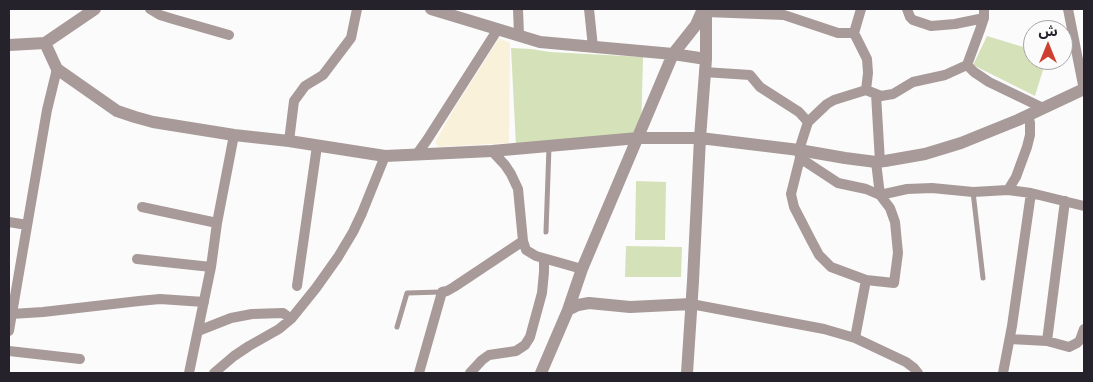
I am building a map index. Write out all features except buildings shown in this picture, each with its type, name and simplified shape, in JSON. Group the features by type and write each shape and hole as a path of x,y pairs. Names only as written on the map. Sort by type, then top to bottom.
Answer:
{"street":[{"path":"9,45 45,43 94,9"},
{"path":"150,9 173,20 229,35"},
{"path":"288,141 294,101 305,86 323,76 351,38 357,9"},
{"path":"431,9 532,40 673,54 705,66 750,75 760,87 799,112 808,122"},
{"path":"518,9 519,35"},
{"path":"590,9 593,47"},
{"path":"861,9 854,33 867,59 880,195"},
{"path":"908,9 913,20 931,26 954,24 984,13"},
{"path":"45,43 56,69 117,111 153,122 384,156 492,151 638,138 700,138 800,154 878,162 936,152 1028,115 1084,89 1068,9"},
{"path":"705,10 788,12 838,33 854,33"},
{"path":"541,373 568,310 582,269 673,54 696,26 705,10"},
{"path":"687,373 705,66 705,10"},
{"path":"800,154 838,183 866,189 880,195 890,208 895,222 898,253 894,284 866,280 832,267 819,254 811,240 794,207 791,194 800,154 808,122 834,100 871,92 881,96 893,94 913,82 944,75 967,65 984,13"},
{"path":"417,154 498,29"},
{"path":"967,65 989,82 1043,108"},
{"path":"9,331 56,69"},
{"path":"1008,190 1016,177 1030,136 1028,115"},
{"path":"189,373 211,267 217,223 234,134"},
{"path":"297,286 317,146"},
{"path":"492,151 512,174 518,189 523,241 526,250 530,254 544,259 582,269"},
{"path":"214,373 234,356 279,329 291,319 316,288 338,257 362,213 384,156"},
{"path":"880,195 907,189 932,188 972,192 1008,190 1030,192 1084,206"},
{"path":"1003,373 1010,339 1030,192"},
{"path":"1047,341 1065,201"},
{"path":"142,207 217,223"},
{"path":"9,222 28,225"},
{"path":"419,373 442,292 454,287 523,241"},
{"path":"137,259 211,267"},
{"path":"470,373 489,355 516,351 526,345 542,293 544,259"},
{"path":"855,338 866,280"},
{"path":"11,314 139,301 204,302"},
{"path":"568,310 578,305 589,303 630,307 692,304 824,329 855,338 906,362 918,373"},
{"path":"198,331 232,318 252,314 283,313 291,319"},
{"path":"1010,339 1047,341 1069,347 1080,340 1084,329"},
{"path":"9,352 80,358"}],"lane":[{"path":"546,232 549,146"},
{"path":"972,192 984,278"},
{"path":"397,327 407,293 442,292"}],"shaded area":[{"path":"499,38 510,43 509,143 438,147 435,142"}],"green space":[{"path":"987,36 1023,47 1023,70 1043,70 1035,96 973,65"},
{"path":"511,48 643,57 641,133 516,146"},
{"path":"636,181 666,182 665,240 635,240"},
{"path":"626,246 682,247 681,277 625,277"}]}
